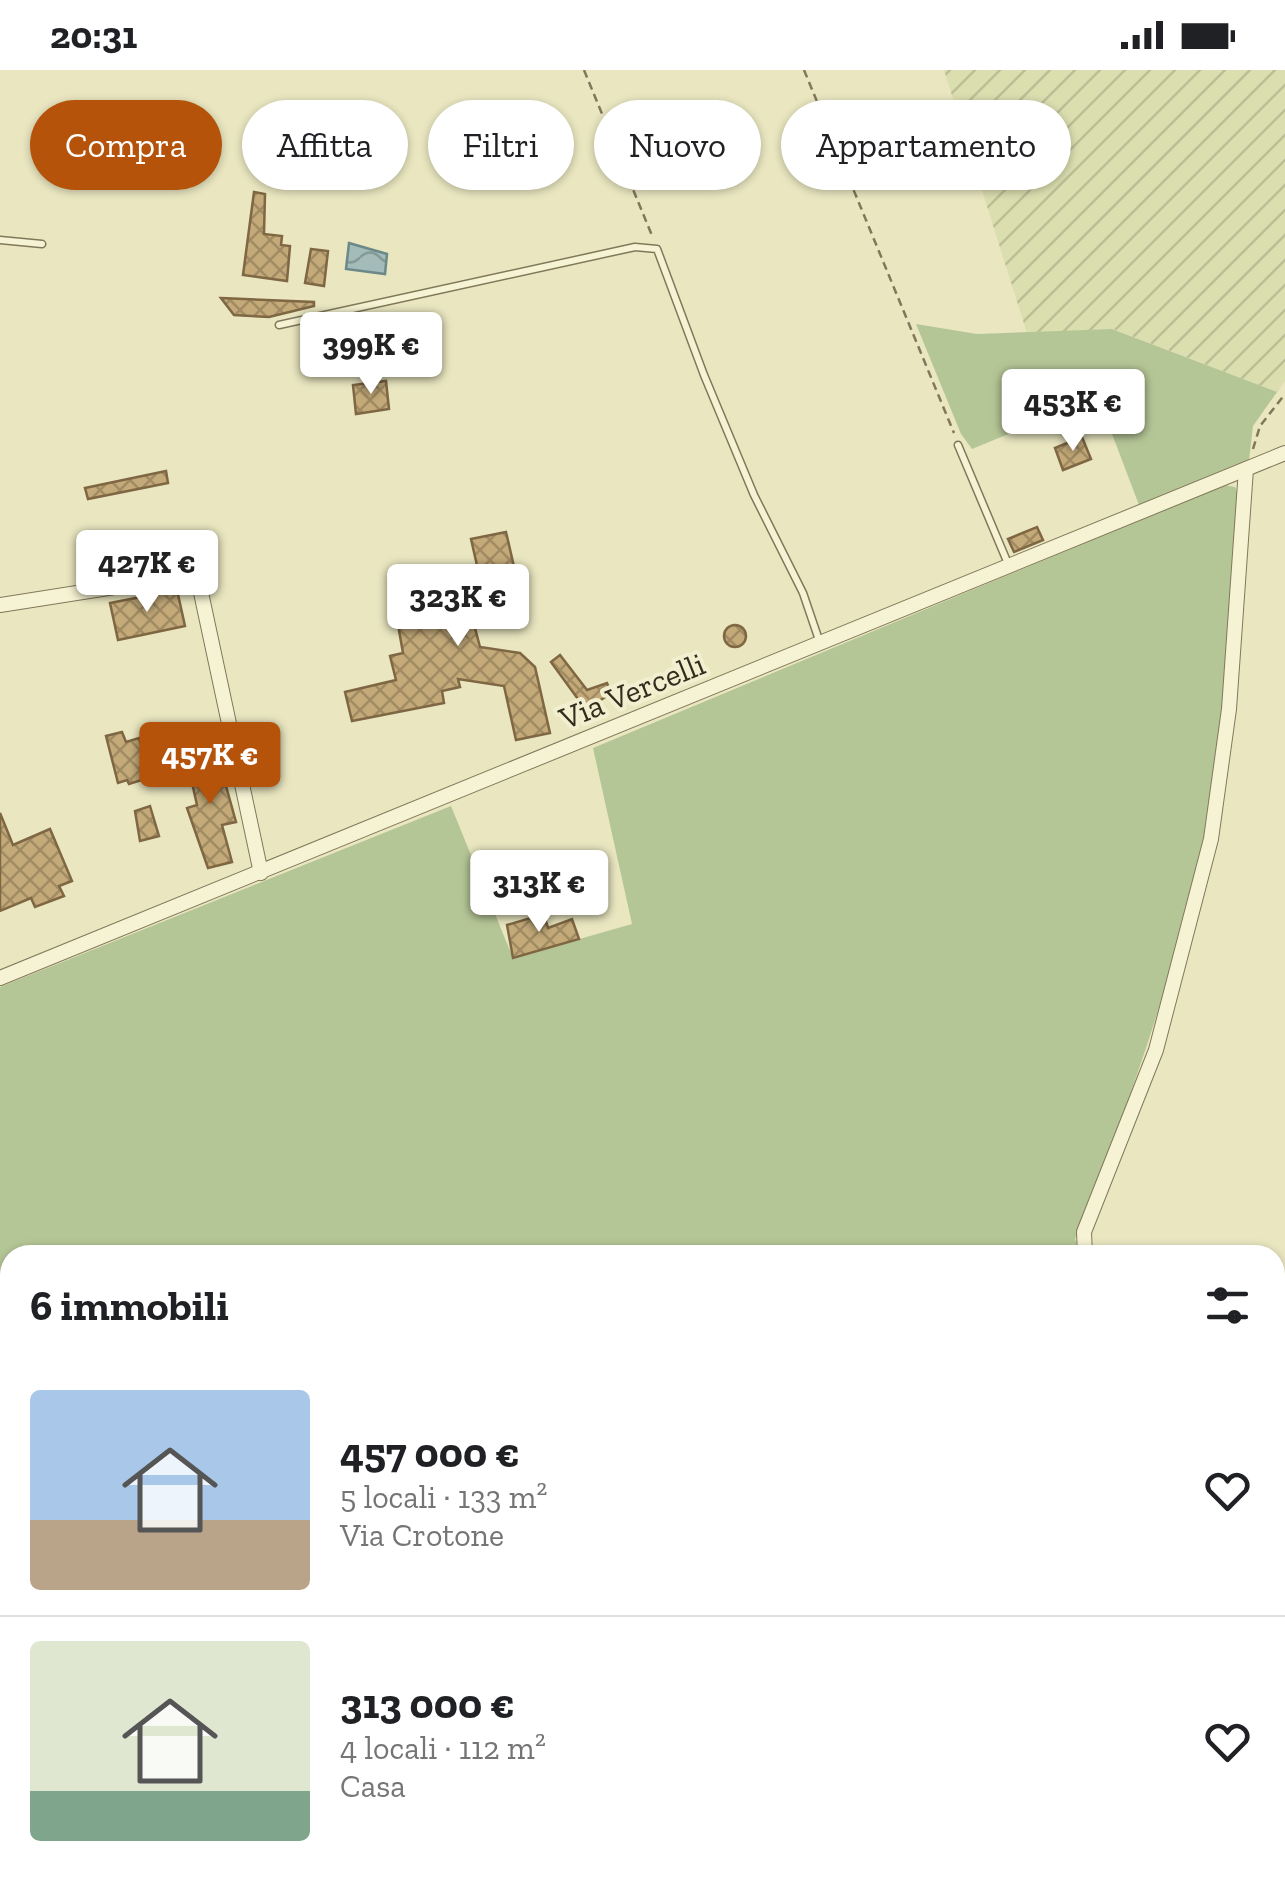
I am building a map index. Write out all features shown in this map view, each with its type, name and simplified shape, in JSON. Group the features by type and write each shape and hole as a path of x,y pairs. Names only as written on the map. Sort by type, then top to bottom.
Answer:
{"street":[{"name":"Via Vercelli","path":"0,978 1285,453"},
{"path":"1085,1245 1084,1232 1156,1050 1210,838 1229,709 1251,467"},
{"path":"0,605 197,574 260,873"}],"lane":[{"path":"0,240 42,244"},
{"path":"279,325 635,247 656,249 704,376 754,495 803,593 820,644"},
{"path":"958,445 1010,567"}],"path":[{"path":"584,70 621,153 656,249"},
{"path":"804,70 862,215 903,302 958,445"},
{"path":"1251,467 1254,438 1285,394"}],"green space":[{"path":"944,70 1285,70 1285,381 1277,392 1113,329 1027,333 982,190 1071,190 1071,100 953,100"},
{"path":"916,324 977,334 1112,329 1277,392 1253,426 1249,460 1139,505 1098,397 972,449 961,434"},
{"path":"1224,485 1235,487 1239,497 1223,710 1204,836 1179,939 1148,1040 1075,1239 1077,1245 0,1245 0,987 451,806 513,958 632,924 593,748"}],"water":[{"path":"349,243 387,254 385,274 346,269"}],"building":[{"path":"254,192 265,194 264,234 282,236 281,245 290,246 287,281 243,275"},
{"path":"311,249 328,251 324,286 305,283"},
{"path":"221,298 314,302 314,306 269,317 234,315"},
{"path":"386,381 389,409 356,414 353,385"},
{"path":"1082,437 1091,459 1063,470 1055,448"},
{"path":"166,471 168,483 88,499 85,488"},
{"path":"1037,527 1043,540 1014,552 1008,539"},
{"path":"506,532 518,584 511,605 475,628 480,647 520,653 535,667 550,733 516,740 504,686 458,679 460,687 442,691 444,703 352,721 345,692 396,680 390,656 403,653 394,602 424,594 426,601 442,598 448,604 481,583 471,539"},
{"path":"177,590 185,626 118,640 110,603"},
{"path":"735,625 743,628 743,644 735,647 727,644 724,636 727,628"},
{"path":"560,655 587,690 607,683 611,693 586,710 551,662"},
{"path":"122,732 126,742 139,738 147,765 141,767 145,779 129,784 127,780 118,783 106,736"},
{"path":"216,750 236,822 222,825 232,862 208,868 187,808 197,805 186,756"},
{"path":"150,806 159,836 140,841 135,811"},
{"path":"0,813 13,845 50,829 72,881 59,886 64,896 35,907 31,898 0,911"},
{"path":"544,914 548,928 572,919 579,939 513,958 507,925"}]}
